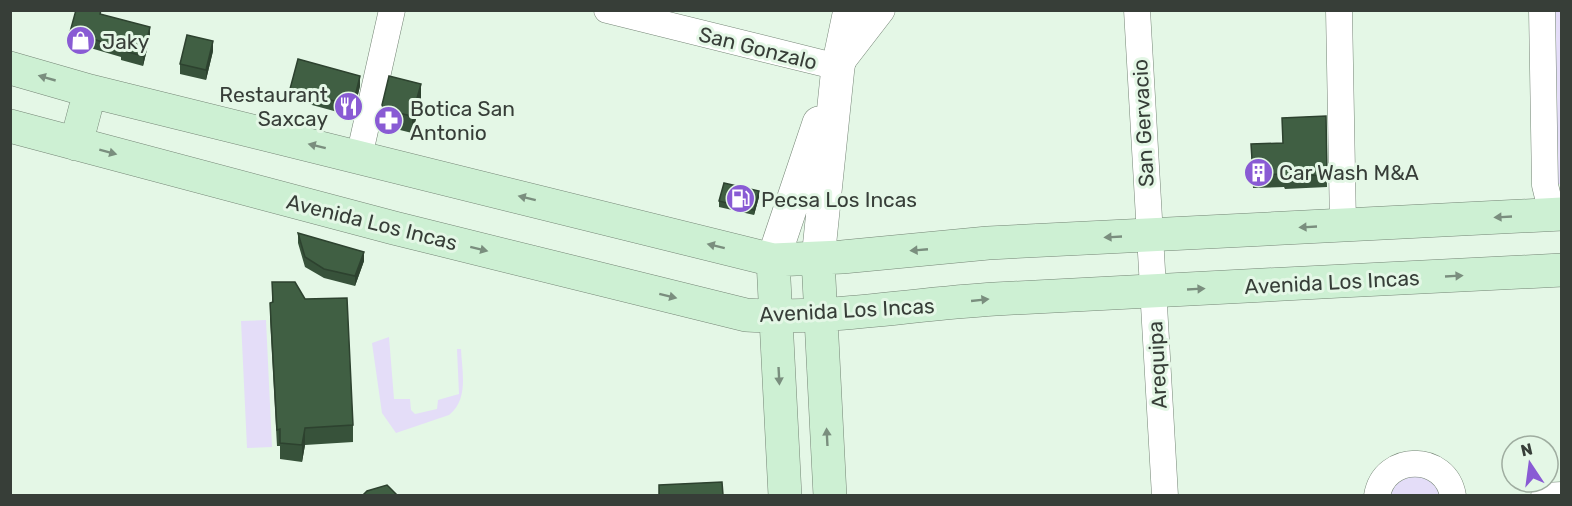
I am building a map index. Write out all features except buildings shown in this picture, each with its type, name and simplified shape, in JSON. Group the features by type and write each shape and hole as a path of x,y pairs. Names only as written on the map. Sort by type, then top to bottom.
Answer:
{"main road":[{"path":"10,68 90,90 773,260 818,259 988,243 1559,216"},
{"path":"76,144 90,90"},
{"name":"Avenida Los Incas","path":"10,126 394,228 746,315 776,317 991,299 1562,270"},
{"path":"818,259 830,495"},
{"path":"773,260 785,495"}],"street":[{"path":"359,157 392,10"},
{"name":"San Gonzalo","path":"607,10 838,67"},
{"path":"818,259 838,67 850,10"},
{"path":"773,260 838,67 882,10"},
{"name":"San Gervacio","path":"1137,10 1150,235"},
{"path":"1339,10 1343,225"},
{"path":"1542,10 1545,184 1559,216"},
{"name":"Arequipa","path":"1150,235 1165,495"},
{"path":"1377,495 1384,478 1392,470 1415,462 1438,469 1446,478 1453,495"},
{"path":"1544,495 1562,495"}],"shaded area":[{"path":"1553,11 1562,11 1561,184 1556,184"},
{"path":"266,320 272,447 247,448 241,321"},
{"path":"389,337 394,399 410,399 411,410 415,414 437,409 438,400 459,394 457,349 461,349 462,393 455,409 449,415 396,433 382,413 372,343"},
{"path":"1423,471 1444,496 1386,496 1389,486"}],"place":[{"name":"Jaky","path":"81,41"},
{"name":"Restaurant Saxcay","path":"349,106"},
{"name":"Botica San Antonio","path":"389,120"},
{"name":"Car Wash M&A","path":"1258,172"},
{"name":"Pecsa Los Incas","path":"740,199"}]}
